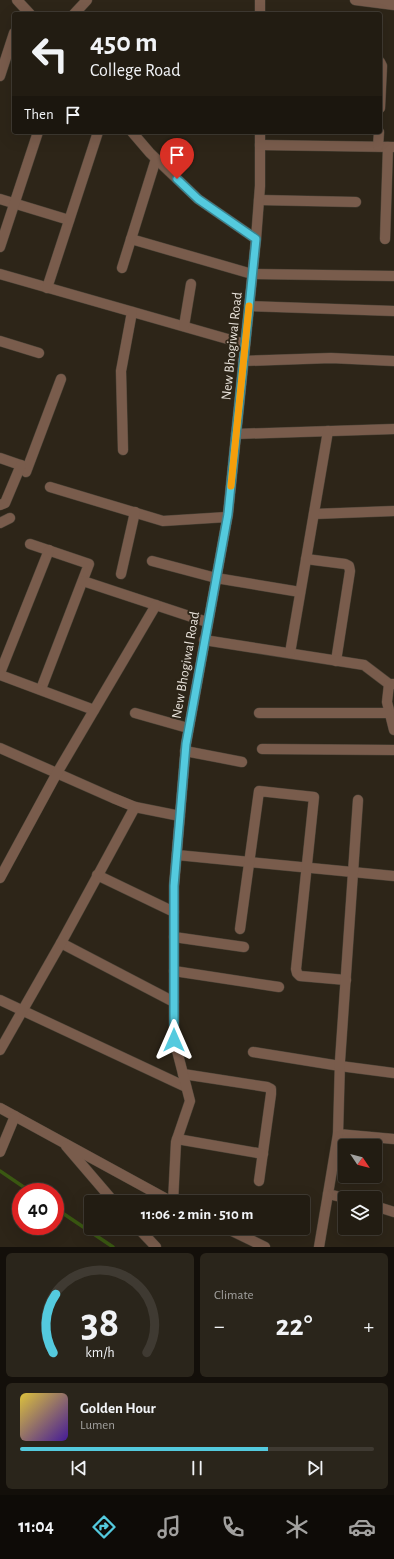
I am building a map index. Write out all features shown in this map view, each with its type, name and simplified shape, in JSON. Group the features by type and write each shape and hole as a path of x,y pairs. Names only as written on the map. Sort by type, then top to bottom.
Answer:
{"street":[{"path":"76,12 86,0"},
{"path":"260,0 260,12"},
{"path":"354,0 394,5"},
{"path":"0,76 12,39"},
{"path":"0,247 37,134"},
{"path":"47,288 97,134"},
{"path":"134,134 156,159 198,199 256,239"},
{"name":"New Bhogiwal Road","path":"173,1195 177,1139 190,1101 174,1040 174,912 185,752 188,728 227,517 256,239 259,200 260,134"},
{"path":"380,134 387,147 385,239"},
{"path":"260,145 387,147"},
{"path":"122,268 156,159"},
{"path":"0,199 69,220"},
{"path":"259,200 356,202"},
{"path":"131,239 252,274 394,276"},
{"path":"0,274 245,344"},
{"path":"184,326 191,284"},
{"path":"249,306 394,311"},
{"path":"123,450 121,371 132,312"},
{"path":"0,341 40,353"},
{"path":"243,361 332,358 394,361"},
{"path":"0,505 5,503 25,468 61,379"},
{"path":"236,434 394,429 394,435"},
{"path":"290,653 328,431"},
{"path":"0,458 25,468"},
{"path":"50,487 163,521 227,517"},
{"path":"314,514 394,511"},
{"path":"121,574 135,512"},
{"path":"0,523 10,518"},
{"path":"30,544 90,564 41,689"},
{"path":"49,550 0,674 94,710"},
{"path":"306,558 345,564 349,566 350,571 336,661"},
{"path":"152,561 216,578 300,592"},
{"path":"84,581 207,622"},
{"path":"0,878 57,773 156,605"},
{"path":"204,640 364,665 391,684 386,702 394,730"},
{"path":"259,713 389,712"},
{"path":"134,713 188,728"},
{"path":"0,748 135,807 180,816"},
{"path":"262,749 394,750"},
{"path":"185,752 242,762"},
{"path":"240,929 259,791 314,797 296,969 297,974 300,976 346,980"},
{"path":"318,1247 338,1134 340,1066 358,800"},
{"path":"0,1050 61,943 135,807"},
{"path":"177,855 394,876"},
{"path":"97,875 174,912"},
{"path":"174,938 244,947"},
{"path":"61,943 174,1002"},
{"path":"174,971 280,987"},
{"path":"0,1000 186,1087"},
{"path":"253,1052 394,1073"},
{"path":"183,1074 267,1087 270,1089 271,1094 259,1181"},
{"path":"0,1108 160,1195"},
{"path":"0,1152 15,1116"},
{"path":"338,1134 394,1139"},
{"path":"177,1139 263,1154"},
{"path":"62,1142 108,1195"},
{"path":"328,1194 338,1196"},
{"path":"382,1208 394,1212"},
{"path":"145,1235 156,1247"},
{"path":"240,1235 265,1247"}],"waterway":[{"path":"0,1171 18,1183"},
{"path":"64,1214 113,1247"}],"slow traffic":[{"path":"231,486 249,306"}],"route":[{"path":"174,1040 174,886 186,744 207,622 228,514 256,239 198,199 177,179"}]}
